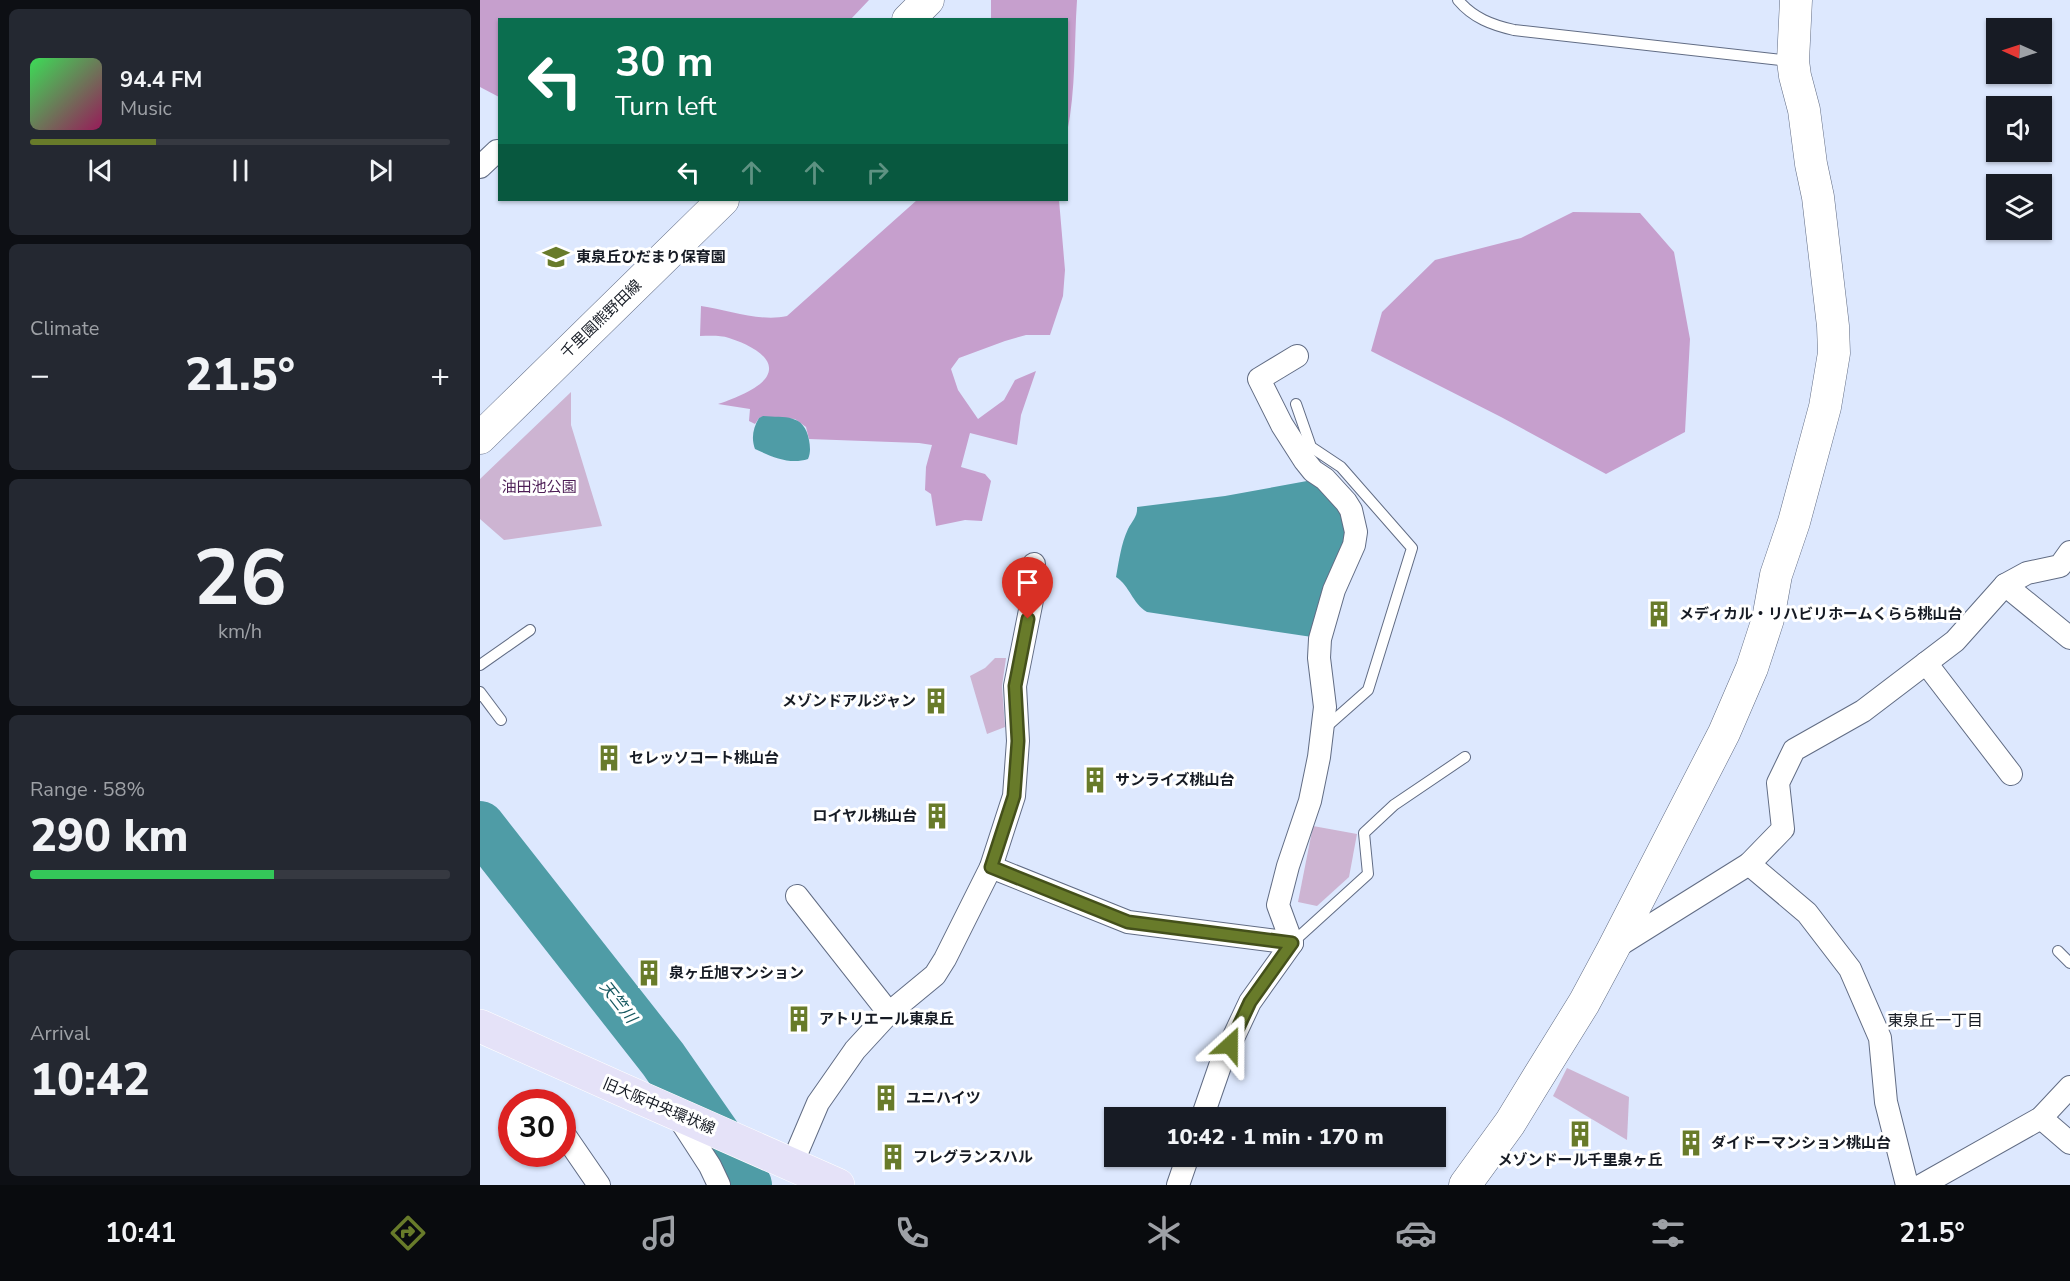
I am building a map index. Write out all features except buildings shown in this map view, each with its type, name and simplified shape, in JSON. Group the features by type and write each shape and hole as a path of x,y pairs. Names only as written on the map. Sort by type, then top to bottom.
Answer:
{"main road":[{"name":"旧大阪中央環状線","path":"480,1026 838,1185"}],"street":[{"path":"910,18 928,0"},
{"path":"1465,1185 1527,1096 1584,1003 1613,950 1724,733 1752,668 1768,619 1776,575 1794,522 1825,407 1834,353 1818,197 1804,110 1793,62 1796,0"},
{"path":"480,167 496,151"},
{"name":"千里園熊野田線","path":"480,438 722,201"},
{"path":"1292,943 1278,905 1288,866 1310,801 1323,730 1325,707 1319,658 1320,639 1334,590 1354,545 1356,532 1351,510 1346,502 1324,479 1312,471 1282,425 1259,379 1297,356"},
{"path":"1613,950 1749,864 1783,828 1778,783 1794,750 1863,711 1955,641 2006,585 2027,573 2060,566 2070,552"},
{"path":"792,1164 818,1103 855,1050 889,1013 935,975 945,960 991,867 1014,796 1018,741 1015,686 1032,600 1034,564"},
{"path":"2006,585 2070,638"},
{"path":"1926,663 2011,774"},
{"path":"1749,864 1807,913 1850,969 1880,1038 1886,1102 1907,1185"},
{"path":"991,867 1128,922 1292,943"},
{"path":"797,896 889,1013"},
{"path":"1206,1107 1220,1066 1250,1002 1292,943"},
{"path":"1922,1185 2040,1118 2070,1087"},
{"path":"680,1114 719,1185"},
{"path":"2040,1118 2070,1143"},
{"path":"576,1152 599,1185"},
{"path":"1178,1185 1184,1167"}],"lane":[{"path":"1458,0 1489,23 1514,30 1793,62"},
{"path":"1296,404 1311,447 1341,467 1412,548 1368,690 1323,730"},
{"path":"480,665 530,630"},
{"path":"480,692 501,720"},
{"path":"1292,943 1368,874 1364,833 1394,805 1465,757"},
{"path":"2058,951 2070,963"}],"green space":[{"name":"油田池公園","path":"571,392 571,425 602,526 504,540 480,519 480,479"},
{"path":"995,658 1006,658 1002,686 1005,727 987,734 970,676 985,668"},
{"path":"1313,826 1357,834 1349,877 1317,906 1298,902"},
{"path":"1567,1068 1629,1097 1627,1140 1553,1096"}],"shaded area":[{"path":"480,0 869,0 852,18 498,18 498,96 480,87"},
{"path":"991,0 1077,0 1073,83 1068,127 1068,18 991,18"},
{"path":"916,201 1059,201 1065,270 1063,296 1050,335 1026,335 1005,341 959,358 951,369 958,390 978,419 1004,400 1015,380 1036,371 1021,415 1017,445 970,433 961,467 985,474 991,481 982,521 965,520 936,526 931,494 925,490 926,467 932,445 809,439 806,427 795,419 763,417 759,418 755,424 749,421 750,409 718,404 738,397 759,385 767,376 768,362 757,351 735,340 722,336 700,336 701,306 755,317 787,316"},
{"path":"1573,212 1640,213 1674,252 1690,339 1685,432 1606,474 1501,417 1371,351 1382,312 1435,260 1521,238"},
{"path":"763,416 786,417 803,425 809,442 808,459 788,461 755,449 754,429 759,418"},
{"path":"1307,481 1314,482 1341,512 1347,534 1312,637 1147,612 1116,577 1120,553 1128,529 1136,516 1137,507 1225,496"}],"waterway":[{"name":"天竺川","path":"480,826 663,1059 729,1154 747,1185"}],"place":[{"name":"東泉丘ひだまり保育園","path":"556,257"},
{"name":"メディカル・リハビリホームくらら桃山台","path":"1659,614"},
{"name":"メゾンドアルジャン","path":"936,701"},
{"name":"セレッソコート桃山台","path":"609,758"},
{"name":"サンライズ桃山台","path":"1095,780"},
{"name":"ロイヤル桃山台","path":"937,816"},
{"name":"泉ヶ丘旭マンション","path":"649,973"},
{"name":"アトリエール東泉丘","path":"799,1019"},
{"name":"ユニハイツ","path":"886,1098"},
{"name":"メゾンドール千里泉ヶ丘","path":"1580,1134"},
{"name":"ダイドーマンション桃山台","path":"1691,1143"},
{"name":"フレグランスハル","path":"893,1157"}],"district":[{"name":"東泉丘一丁目","path":"1935,1021"}],"route":[{"path":"1028,619 1015,686 1018,741 1014,796 991,867 1128,922 1292,943 1250,1002 1230,1045"}]}
